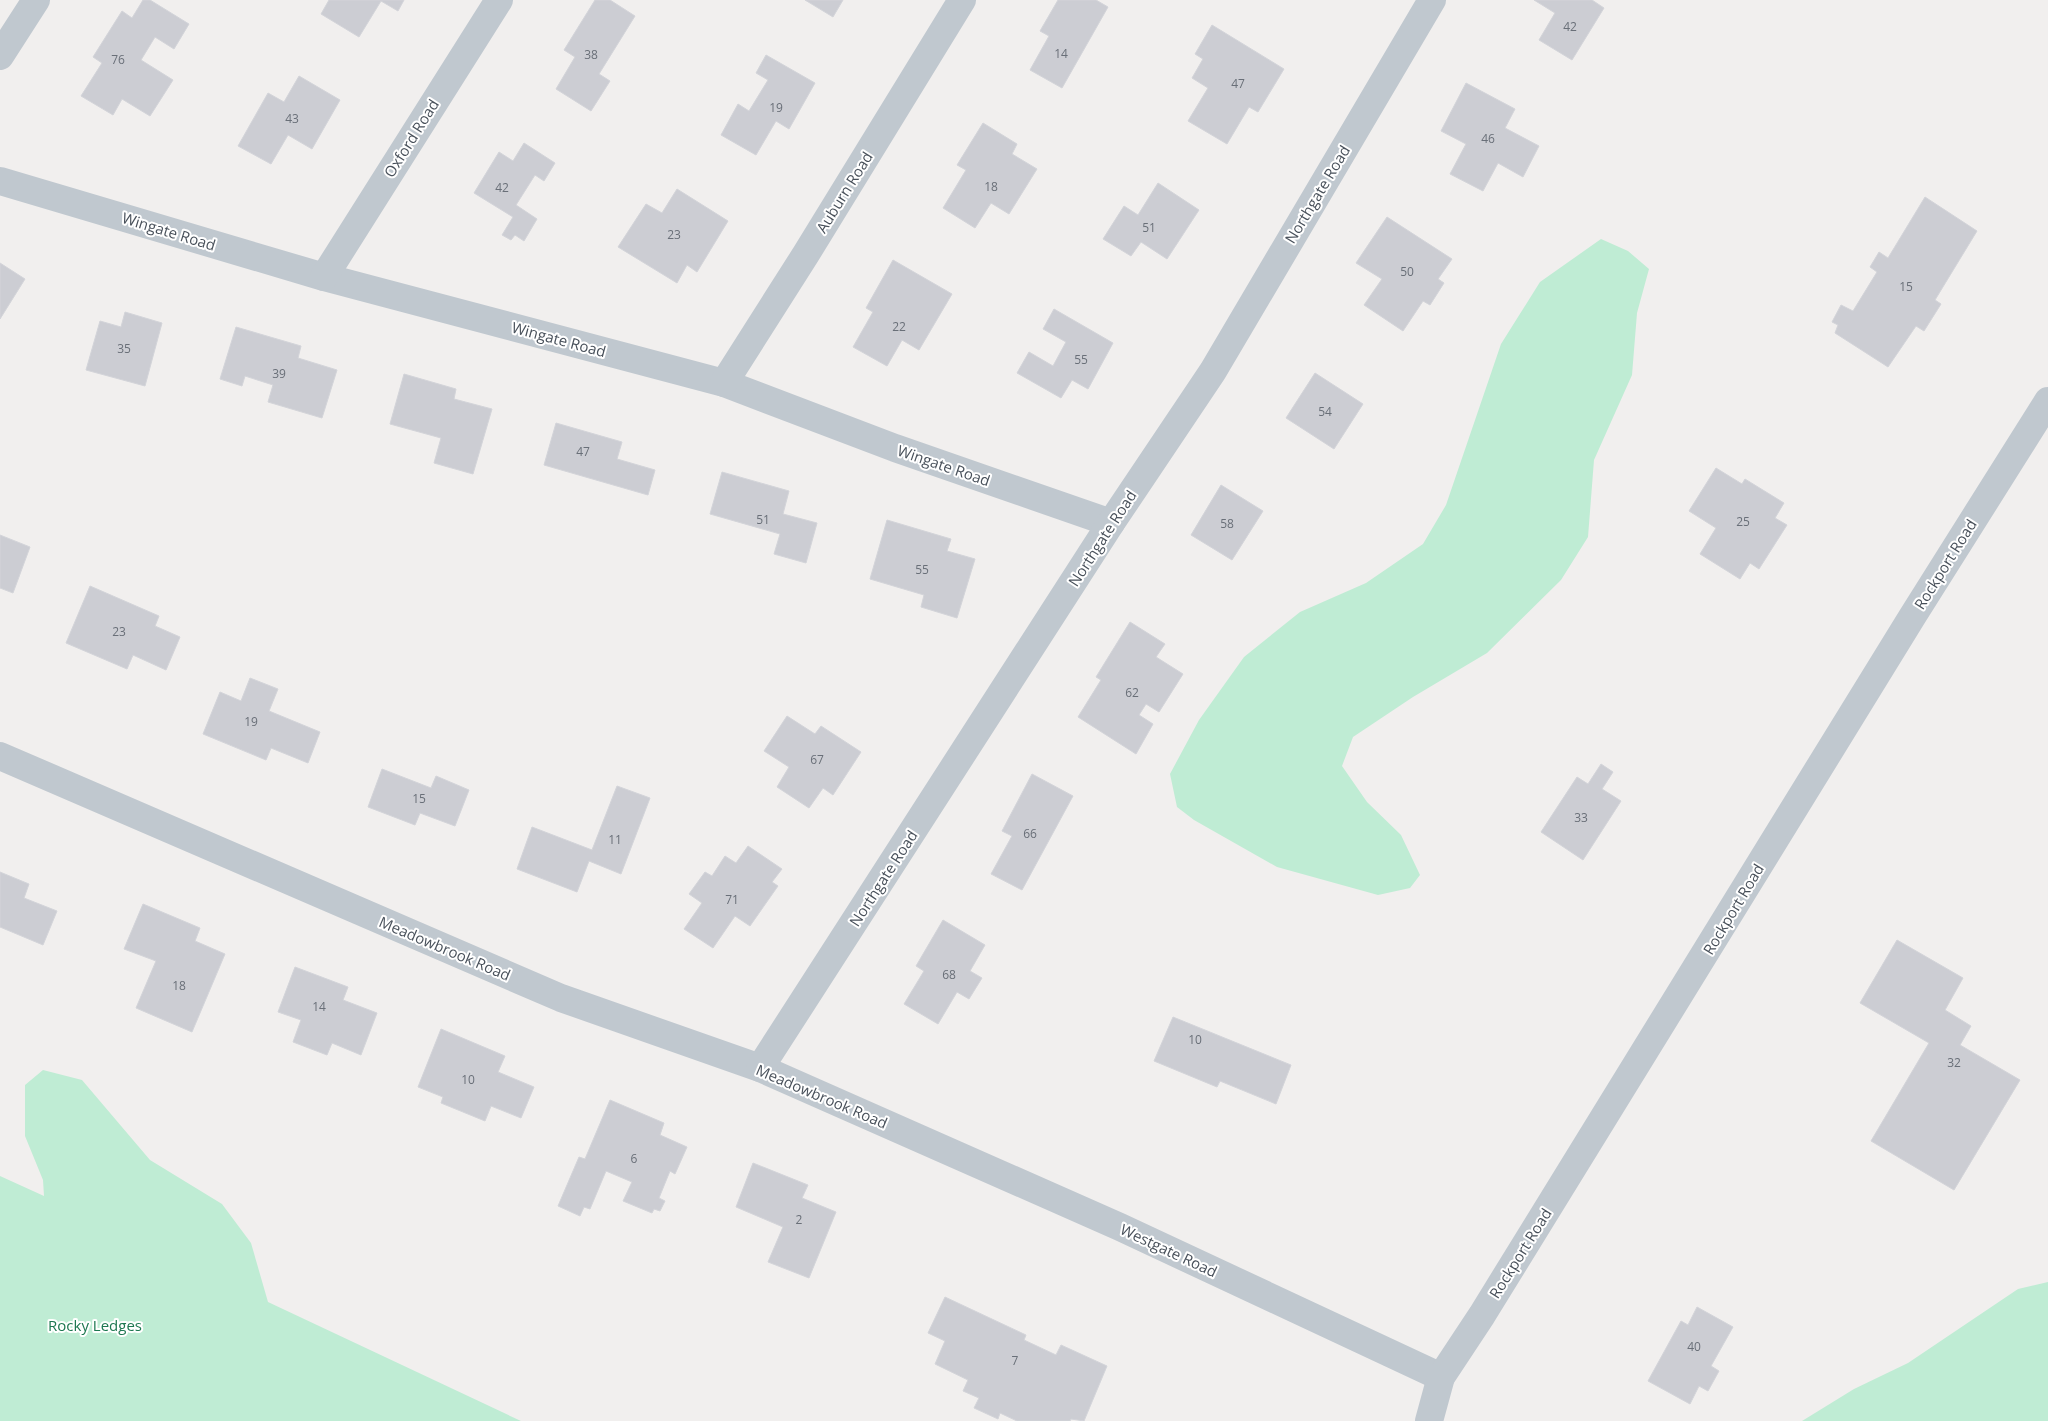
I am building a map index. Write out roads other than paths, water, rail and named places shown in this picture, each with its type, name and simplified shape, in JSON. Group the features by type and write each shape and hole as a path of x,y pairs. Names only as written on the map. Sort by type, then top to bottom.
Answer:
{"street":[{"path":"0,56 36,0"},
{"name":"Oxford Road","path":"324,277 499,0"},
{"name":"Auburn Road","path":"724,383 806,254 962,0"},
{"name":"Northgate Road","path":"760,1068 1111,523 1213,371 1432,0"},
{"name":"Wingate Road","path":"0,181 324,277 724,383 895,448 1111,523"},
{"name":"Rockport Road","path":"1429,1421 1440,1377 1482,1315 1912,617 2048,400"},
{"name":"Meadowbrook Road","path":"0,756 561,998 760,1068 895,1127"},
{"name":"Westgate Road","path":"895,1127 1120,1227 1440,1377"}],"park label":[{"name":"Rocky Ledges","path":"95,1325"}]}
